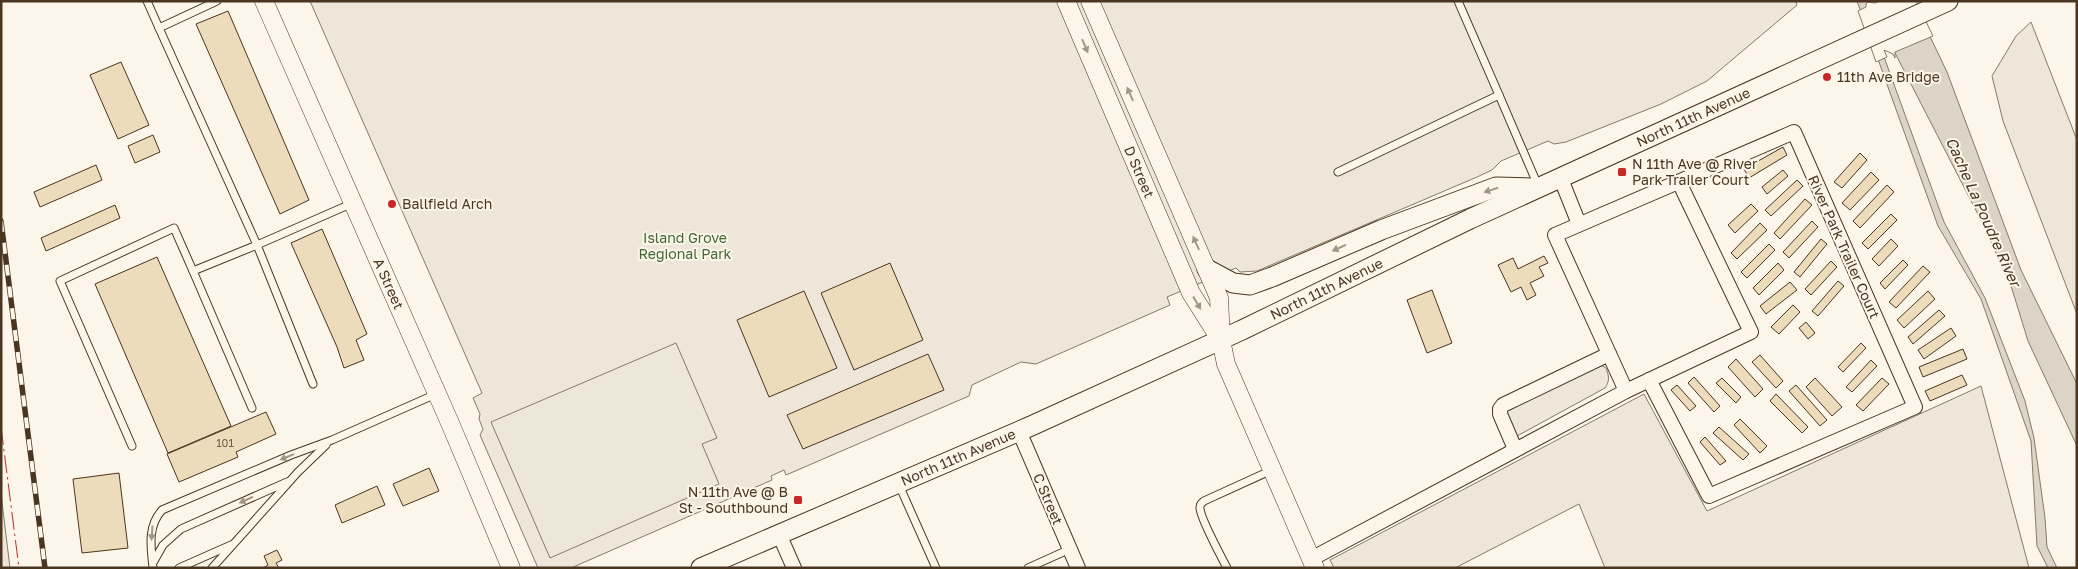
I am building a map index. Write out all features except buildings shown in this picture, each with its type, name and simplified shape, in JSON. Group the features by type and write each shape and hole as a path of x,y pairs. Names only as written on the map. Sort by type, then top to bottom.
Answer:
{"main road":[{"name":"North 11th Avenue","path":"701,568 1019,431 1221,340 1457,224 1540,188 1948,1"},
{"path":"1207,269 1233,283 1250,285 1381,230 1496,188 1540,188"}],"street":[{"name":"A Street","path":"264,1 437,393 511,568"},
{"name":"D Street","path":"1066,1 1191,293 1221,340"},
{"name":"D Street","path":"1090,1 1219,298 1221,340 1226,364 1313,563"},
{"name":"River Park Trailer Court","path":"1649,380 1709,496 1915,407 1794,132 1679,182"},
{"path":"1560,178 1579,224"},
{"path":"1313,563 1515,449 1626,391 1751,332 1679,182 1555,235 1626,391"},
{"path":"1515,449 1500,414 1500,409 1503,406 1610,354"},
{"name":"C Street","path":"1019,431 1078,568"},
{"path":"779,534 794,568"}],"lane":[{"path":"147,1 257,245 314,384"},
{"path":"159,28 217,1"},
{"path":"1458,1 1540,188"},
{"path":"1338,172 1499,95"},
{"path":"193,271 353,203"},
{"path":"132,446 60,282 174,228 252,408"},
{"path":"153,567 150,532 154,518 162,510 291,455 332,440 437,393"},
{"path":"212,568 316,453 332,440"},
{"path":"1226,568 1203,518 1200,510 1201,504 1272,470"},
{"path":"153,567 163,544 181,529 290,481"},
{"path":"898,482 936,568"},
{"path":"179,568 232,545"},
{"path":"1028,568 1070,549"}],"green space":[{"name":"Island Grove Regional Park","path":"310,1 1796,1 1797,5 1707,81 1661,104 1566,142 1554,144 1548,141 1501,161 1492,170 1477,177 1257,271 1240,272 1236,268 1167,297 1170,305 1036,364 1021,362 972,385 969,396 786,475 784,470 771,476 772,480 571,568 538,568 480,435 483,429 479,419 480,414 473,398 482,393"},
{"path":"2031,22 2077,140 2077,314 2003,121 1992,76 2016,36"},
{"path":"1599,364 1606,368 1608,374 1605,388 1517,436 1507,416 1507,411"},
{"path":"1981,386 2029,568 1605,568 1579,504 1455,568 1334,568 1330,560 1644,394 1707,511"},
{"path":"1,494 10,568 1,568"}],"shaded area":[{"path":"676,343 717,438 702,444 719,484 550,558 491,422"}],"water":[{"name":"Cache La Poudre River","path":"1857,1 1913,1 1947,72 2021,270 2077,384 2077,446 2028,341 2012,289 1985,228 1895,53 1880,46 1944,222 1985,298 2025,401 2034,438 2047,547 2057,568 2048,568 2037,546 2031,441 1981,299 1938,226"}],"pier":[{"path":"1880,1 1916,1 1933,36 1895,52 1895,58 1893,54 1884,50 1887,57 1876,62 1858,11 1866,7 1868,2 1875,3"}],"railway":[{"path":"1,221 45,568"}],"power":[{"path":"1,427 19,568"}],"place":[{"name":"11th Ave Bridge","path":"1827,77"},
{"name":"N 11th Ave @ River Park Trailer Court","path":"1622,172"},
{"name":"Ballfield Arch","path":"392,204"},
{"name":"N 11th Ave @ B St - Southbound","path":"798,500"}]}
